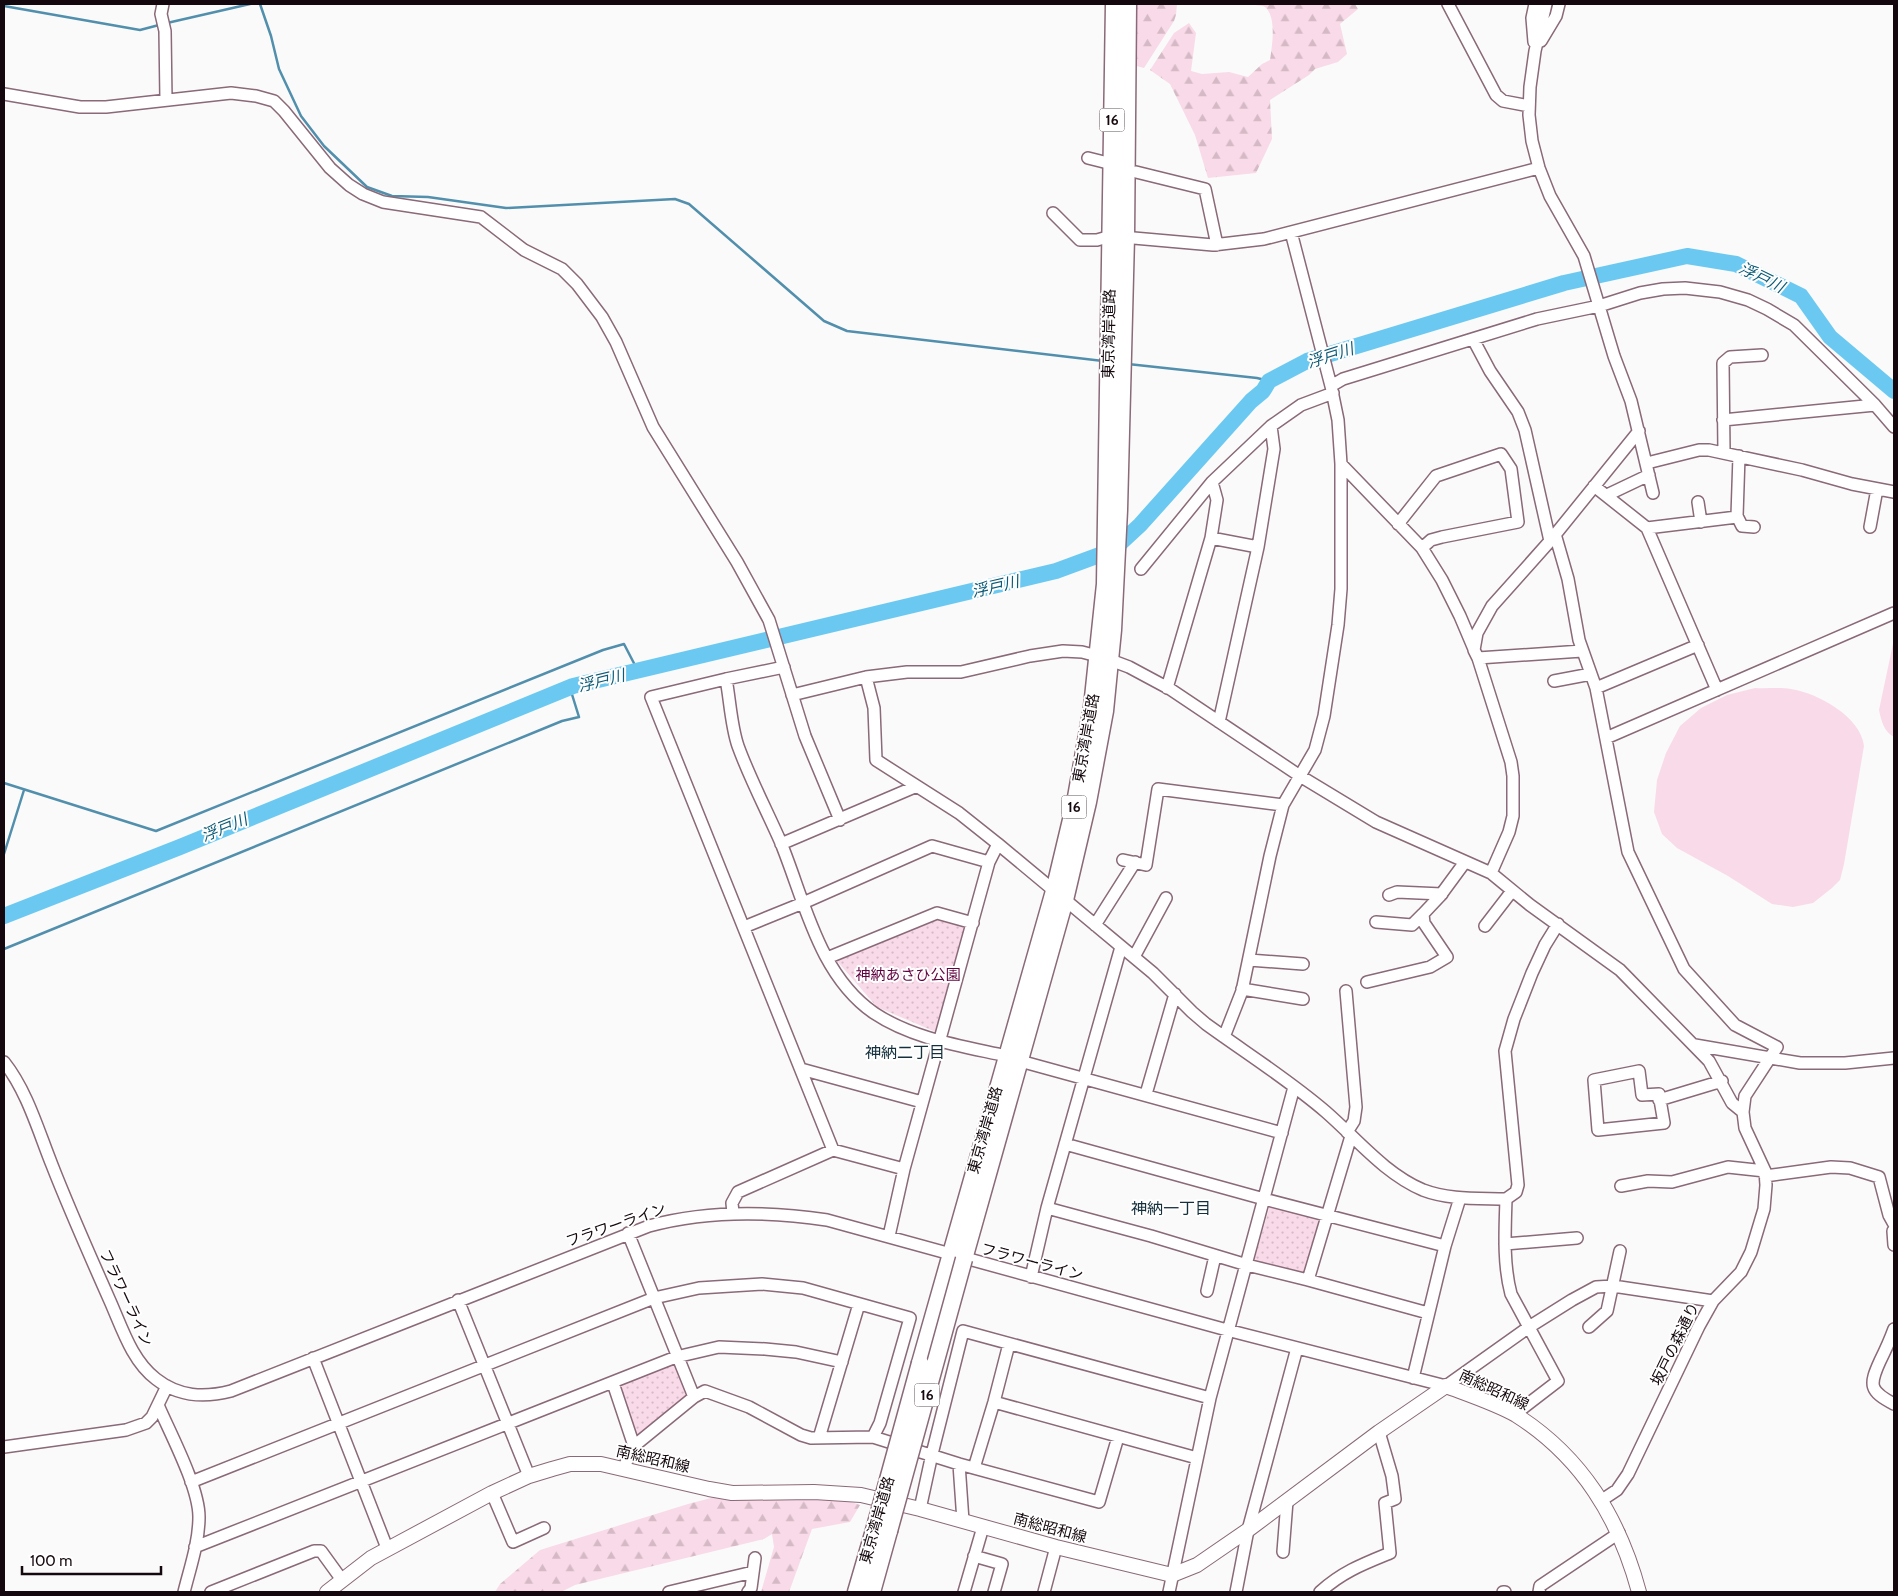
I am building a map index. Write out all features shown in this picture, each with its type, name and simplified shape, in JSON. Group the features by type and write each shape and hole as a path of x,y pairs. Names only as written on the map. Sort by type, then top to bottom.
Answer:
{"highway":[{"name":"東京湾岸道路","path":"1114,4 1118,237"},
{"name":"東京湾岸道路","path":"872,1592 882,1529 1059,896 1092,708 1104,658 1105,584 1128,4"},
{"name":"東京湾岸道路","path":"856,1592 882,1529"}],"main road":[{"name":"南総昭和線","path":"327,1592 387,1548 528,1476 570,1464 601,1464 709,1489 732,1492 861,1495 920,1509 1056,1547 1172,1575 1197,1565 1248,1530 1380,1432 1446,1386 1515,1414 1544,1435 1578,1468 1602,1500 1619,1533 1639,1592"}],"street":[{"path":"163,4 166,100"},
{"path":"1448,4 1496,95 1503,101 1529,106"},
{"path":"1535,4 1532,18 1535,51"},
{"path":"1546,4 1535,51 1529,106 1532,141 1539,168 1550,196 1584,256 1614,356 1631,401 1654,493"},
{"path":"1535,51 1556,16 1560,4"},
{"path":"4,94 80,107 106,107 231,94 256,96 274,101 330,168 349,185 363,194 384,202 481,217 524,250 562,269 577,284 602,317 616,342 653,427 737,562 769,620 805,736 840,820"},
{"path":"1088,158 1104,162"},
{"path":"1053,213 1080,240 1118,237 1217,245 1264,239 1539,168"},
{"path":"1136,172 1204,190 1217,245"},
{"path":"1224,1037 1242,989 1270,856 1283,805 1316,750 1324,716 1338,625 1341,590 1341,464 1338,420 1291,232"},
{"path":"1141,569 1212,482 1271,426 1302,404 1332,390 1343,379 1537,319 1600,306 1640,293 1678,288 1720,292 1748,300 1767,309 1794,324 1875,405 1894,427"},
{"path":"1473,339 1490,371 1518,412 1525,430 1553,537 1568,579 1574,624 1596,688 1628,852 1684,969 1735,1025 1777,1047 1770,1058"},
{"path":"1724,452 1723,363 1730,357 1762,355"},
{"path":"1723,420 1875,405"},
{"path":"1220,722 1258,547 1274,449 1271,426"},
{"path":"1476,654 1477,633 1492,606 1553,537 1639,431"},
{"path":"1647,463 1699,450 1724,452 1835,480 1894,492"},
{"path":"1398,524 1436,476 1501,454 1512,469 1518,522 1442,537 1431,540 1422,548"},
{"path":"1739,456 1737,517 1742,526 1754,527"},
{"path":"1341,464 1422,548 1442,580 1476,654 1511,762 1513,776 1513,816 1509,832 1491,874"},
{"path":"1607,495 1649,475"},
{"path":"1167,688 1211,538 1217,500 1212,482"},
{"path":"1594,486 1647,528 1717,690"},
{"path":"1870,527 1877,489"},
{"path":"1698,502 1701,522"},
{"path":"1647,528 1737,517"},
{"path":"1211,538 1258,547"},
{"path":"1606,738 1894,613"},
{"path":"1596,688 1698,645"},
{"path":"792,695 866,678 907,672 961,672 1030,656 1063,651 1082,652 1128,666 1167,688 1300,776 1376,822 1491,874 1620,970 1709,1061 1722,1081 1732,1103 1743,1112"},
{"path":"1476,654 1582,651"},
{"path":"783,664 651,697 833,1150"},
{"path":"1554,681 1591,674"},
{"path":"866,678 874,708 876,760 959,813 1153,973 1192,1012 1326,1112 1404,1180 1431,1193 1460,1198 1506,1199 1516,1192 1518,1185 1505,1051 1509,1033 1532,973 1545,945 1558,924"},
{"path":"726,679 738,744 827,958 844,986 873,1012 908,1031 940,1041 1146,1094 1282,1133"},
{"path":"781,844 917,786"},
{"path":"1123,860 1146,865 1158,789 1283,805"},
{"path":"889,1236 922,1102 989,862 998,844"},
{"path":"744,927 932,846 989,862"},
{"path":"1094,925 1135,862"},
{"path":"1376,922 1412,925 1442,894 1466,862"},
{"path":"1485,926 1512,891"},
{"path":"1389,895 1397,892 1442,894"},
{"path":"1134,958 1166,898"},
{"path":"827,958 936,913 972,923"},
{"path":"1368,982 1430,967 1447,957 1424,922 1423,914"},
{"path":"1031,1277 1047,1208 1121,947"},
{"path":"1249,960 1303,964"},
{"path":"1242,989 1303,999"},
{"path":"1308,1280 1328,1216 1356,1107 1346,991"},
{"path":"1146,1094 1175,994"},
{"path":"1695,1045 1800,1063 1827,1064 1894,1058"},
{"name":"坂戸の森通り","path":"1602,1500 1617,1490 1628,1474 1699,1326 1713,1301 1740,1272 1751,1252 1764,1208 1765,1173 1745,1128 1743,1112 1745,1096 1770,1058"},
{"name":"フラワーライン","path":"4,1062 23,1094 68,1206 130,1347 146,1370 155,1378 167,1386 187,1394 204,1396 218,1394 628,1233 670,1220 733,1213 770,1213 827,1220 1227,1330 1446,1386"},
{"path":"801,1069 922,1102"},
{"path":"1639,1071 1642,1095 1659,1094 1659,1100 1664,1123 1598,1130 1594,1080 1639,1071"},
{"path":"1659,1100 1722,1081"},
{"path":"1169,1592 1210,1398 1294,1087"},
{"path":"1065,1144 1264,1199 1445,1246"},
{"path":"733,1213 732,1203 738,1192 833,1150 904,1169"},
{"path":"1621,1186 1648,1181 1672,1182 1728,1167 1765,1173 1831,1167 1850,1168 1879,1177 1889,1215 1894,1224"},
{"path":"1413,1378 1445,1246 1460,1198"},
{"path":"1506,1199 1505,1244 1507,1279 1511,1294 1558,1382 1515,1414"},
{"path":"1047,1208 1151,1236 1246,1265 1428,1313"},
{"path":"1894,1230 1894,1245"},
{"path":"628,1233 694,1398"},
{"path":"1505,1244 1577,1238"},
{"path":"1588,1327 1607,1311 1620,1251"},
{"path":"1207,1291 1215,1256"},
{"path":"191,1482 654,1298 699,1288 762,1284 803,1288 910,1318 880,1423 873,1437"},
{"path":"1446,1386 1530,1327 1596,1287 1613,1286 1713,1301"},
{"path":"458,1300 528,1476"},
{"path":"819,1438 859,1304"},
{"path":"1894,1329 1873,1376 1872,1385 1880,1397 1894,1404"},
{"path":"920,1509 963,1331 1210,1398"},
{"path":"974,1468 1009,1344"},
{"path":"195,1547 612,1384 676,1357 719,1347 796,1352 842,1362"},
{"path":"1236,1592 1248,1530 1297,1348"},
{"path":"313,1358 387,1548"},
{"path":"612,1384 634,1446"},
{"path":"4,1447 126,1430 146,1423 152,1418 167,1386"},
{"path":"623,1469 634,1446 705,1391 749,1407 810,1438 873,1437 959,1464 1099,1502 1118,1438"},
{"path":"994,1402 1118,1438 1197,1458"},
{"path":"158,1405 197,1498 199,1517 195,1547 184,1592"},
{"path":"1320,1592 1332,1581 1350,1570 1390,1553 1385,1503 1395,1499 1392,1476 1380,1432"},
{"path":"959,1464 963,1521"},
{"path":"492,1494 513,1542 544,1528"},
{"path":"1283,1552 1288,1501"},
{"path":"964,1592 983,1527"},
{"path":"1539,1592 1540,1586 1619,1533"},
{"path":"1044,1592 1056,1547"},
{"path":"211,1592 314,1552 321,1551 342,1580"},
{"path":"974,1556 1002,1564 994,1592"},
{"path":"748,1592 751,1588 755,1558"},
{"path":"672,1592 754,1572"}],"green space":[{"path":"1134,4 1177,4 1174,21 1144,68 1133,65"},
{"path":"1248,4 1355,4 1358,9 1340,24 1347,54 1338,62 1315,69 1309,75 1270,100 1272,139 1256,173 1208,178 1195,135 1170,84 1150,70 1174,33 1189,23 1196,33 1191,71 1202,74 1229,72 1248,77 1262,64 1270,60 1273,32 1271,18 1265,7"},
{"path":"1894,639 1894,737 1885,729 1879,710"},
{"path":"1755,688 1782,688 1802,691 1825,701 1847,716 1855,725 1861,735 1864,746 1840,880 1813,903 1793,907 1772,904 1728,876 1677,848 1662,834 1654,812 1657,780 1666,753 1680,726 1701,708 1727,695"},
{"name":"神納あさひ公園","path":"937,920 965,927 936,1032 877,1007 837,961"},
{"path":"1270,1205 1321,1219 1305,1275 1254,1261"},
{"path":"674,1362 689,1396 636,1439 618,1386"},
{"path":"822,1492 860,1505 850,1522 812,1529 789,1592 761,1592 774,1547 772,1534 764,1539 575,1585 561,1592 495,1592 500,1584 540,1550 688,1504 715,1497"}],"waterway":[{"path":"167,23 250,4"},
{"path":"260,4 271,36 279,69 301,116 324,146 367,187 392,196 428,197 506,208 675,199 689,204 824,321 847,331 1103,361"},
{"path":"4,6 140,30 159,25"},
{"name":"浮戸川","path":"4,916 180,847 573,686 1056,571 1113,550 1140,525 1251,401 1263,391 1269,381 1307,361 1564,283 1687,256 1736,264 1801,296 1830,337 1894,391"},
{"path":"1128,364 1257,378 1269,381"},
{"path":"4,783 156,831 603,650 624,644 638,671"},
{"path":"4,949 562,721 579,717 570,688"},
{"path":"4,854 24,790"}],"district":[{"name":"神納二丁目","path":"905,1052"},
{"name":"神納一丁目","path":"1171,1208"}]}
